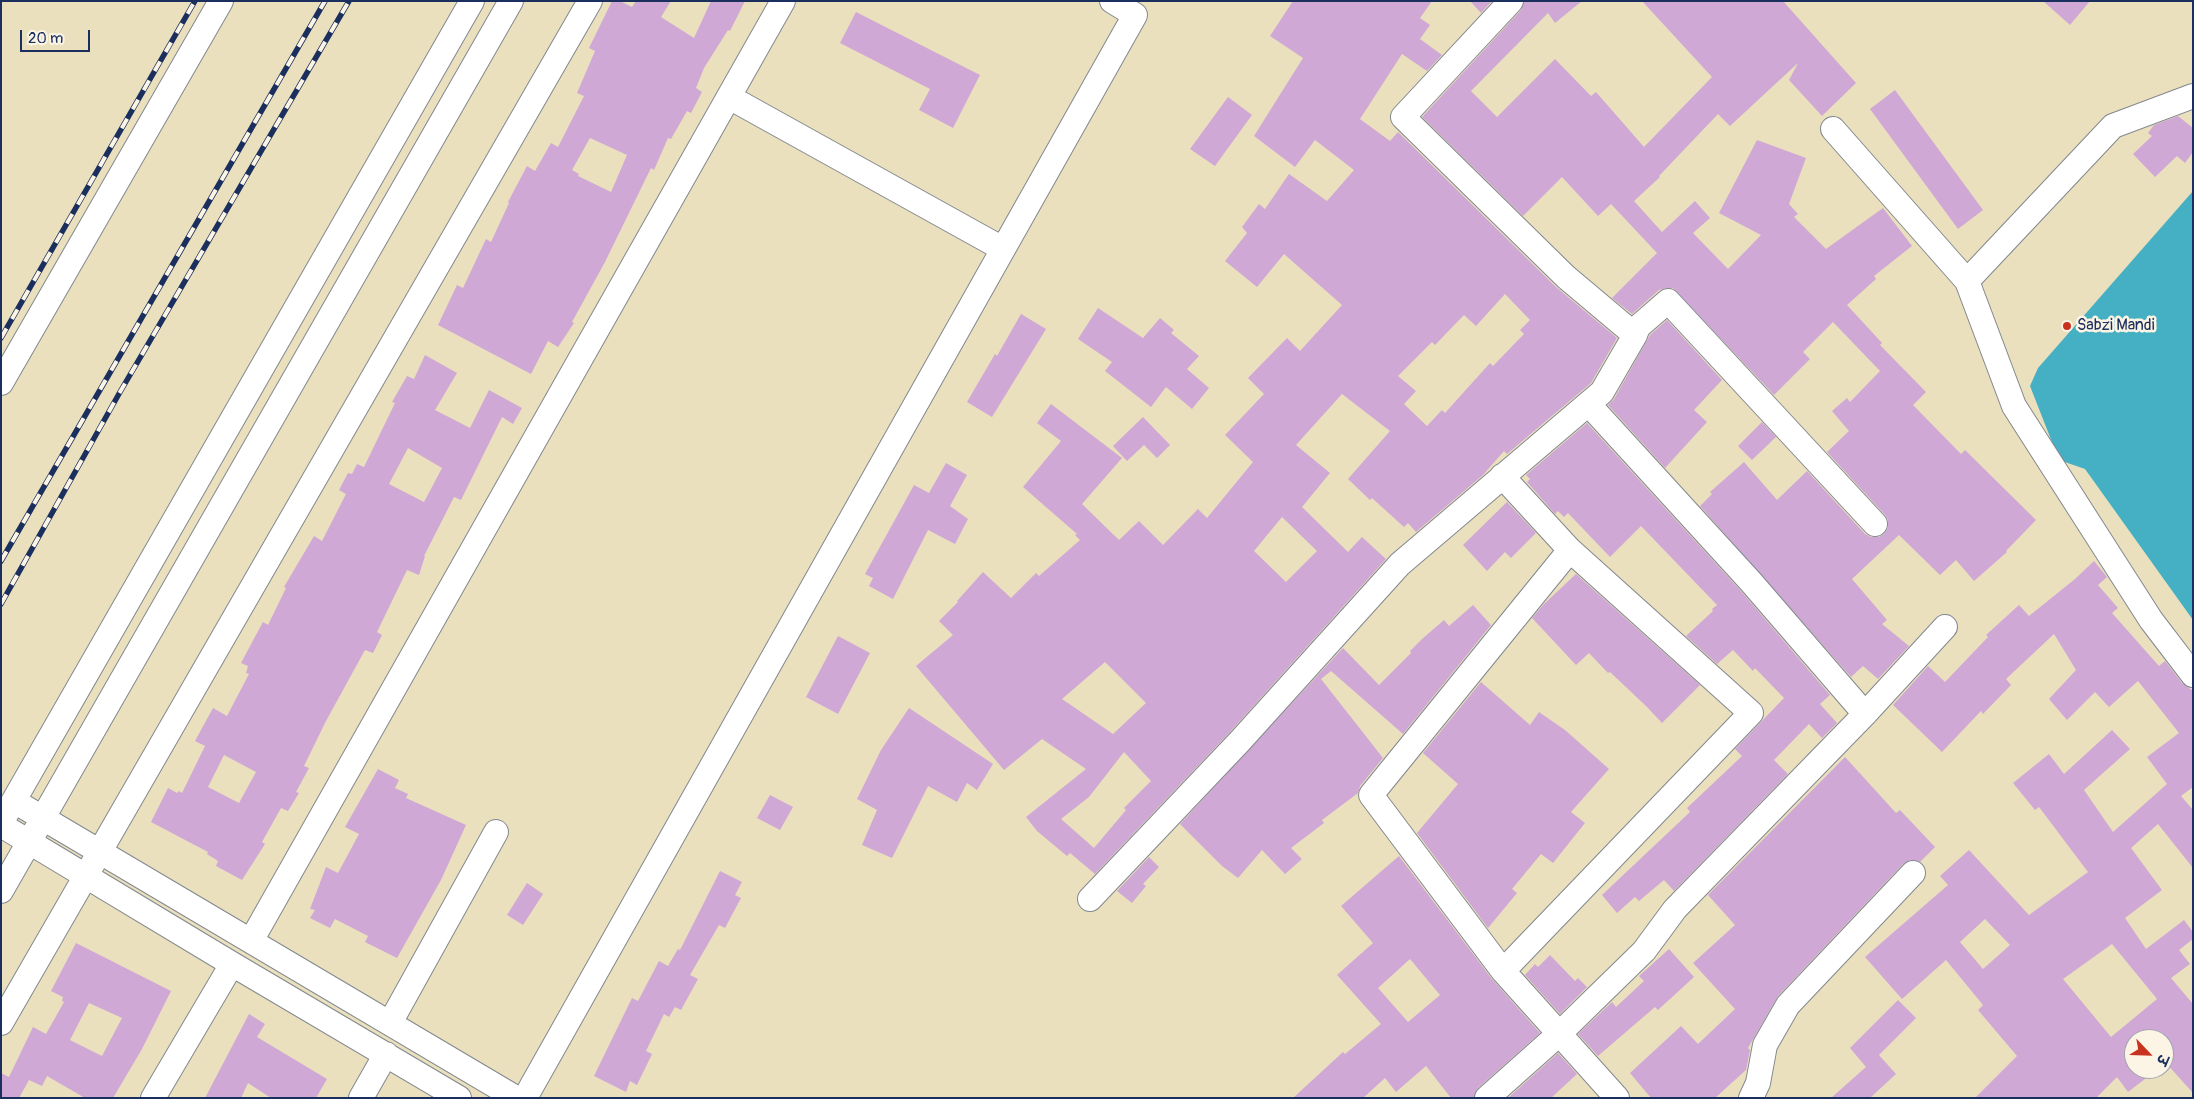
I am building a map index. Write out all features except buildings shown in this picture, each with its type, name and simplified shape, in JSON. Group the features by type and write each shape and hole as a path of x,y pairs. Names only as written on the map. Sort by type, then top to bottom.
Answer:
{"street":[{"path":"1,383 221,1"},
{"path":"454,1096 1,824 472,1"},
{"path":"1,891 511,1"},
{"path":"1,1023 590,1"},
{"path":"251,941 783,1"},
{"path":"525,1098 1135,15 1112,1"},
{"path":"1511,1 1404,117 1566,276 1635,335"},
{"path":"1967,281 2113,126 2193,96"},
{"path":"729,97 1003,249"},
{"path":"1833,128 1967,281 2014,406 2152,620 2193,675"},
{"path":"1090,898 1240,742 1400,564 1602,392 1638,327 1668,301 1875,524"},
{"path":"1586,406 1593,409 1744,574 1865,714"},
{"path":"1502,476 1570,550 1751,713 1503,971"},
{"path":"1570,550 1371,795 1503,971 1617,1098"},
{"path":"1487,1098 1560,1033 1644,951 1674,909 1865,714 1945,627"},
{"path":"14,801 516,1098"},
{"path":"390,1023 496,832"},
{"path":"1751,1098 1758,1083 1765,1045 1788,1005 1913,873"},
{"path":"153,1098 232,964"},
{"path":"361,1098 386,1054"}],"water":[{"path":"2193,191 2193,620 2085,469 2059,460 2030,386 2038,368"}],"railway":[{"path":"1,338 195,1"},
{"path":"1,561 325,1"},
{"path":"1,604 120,392 349,1"}],"place":[{"name":"Sabzi Mandi","path":"2067,326"}]}
